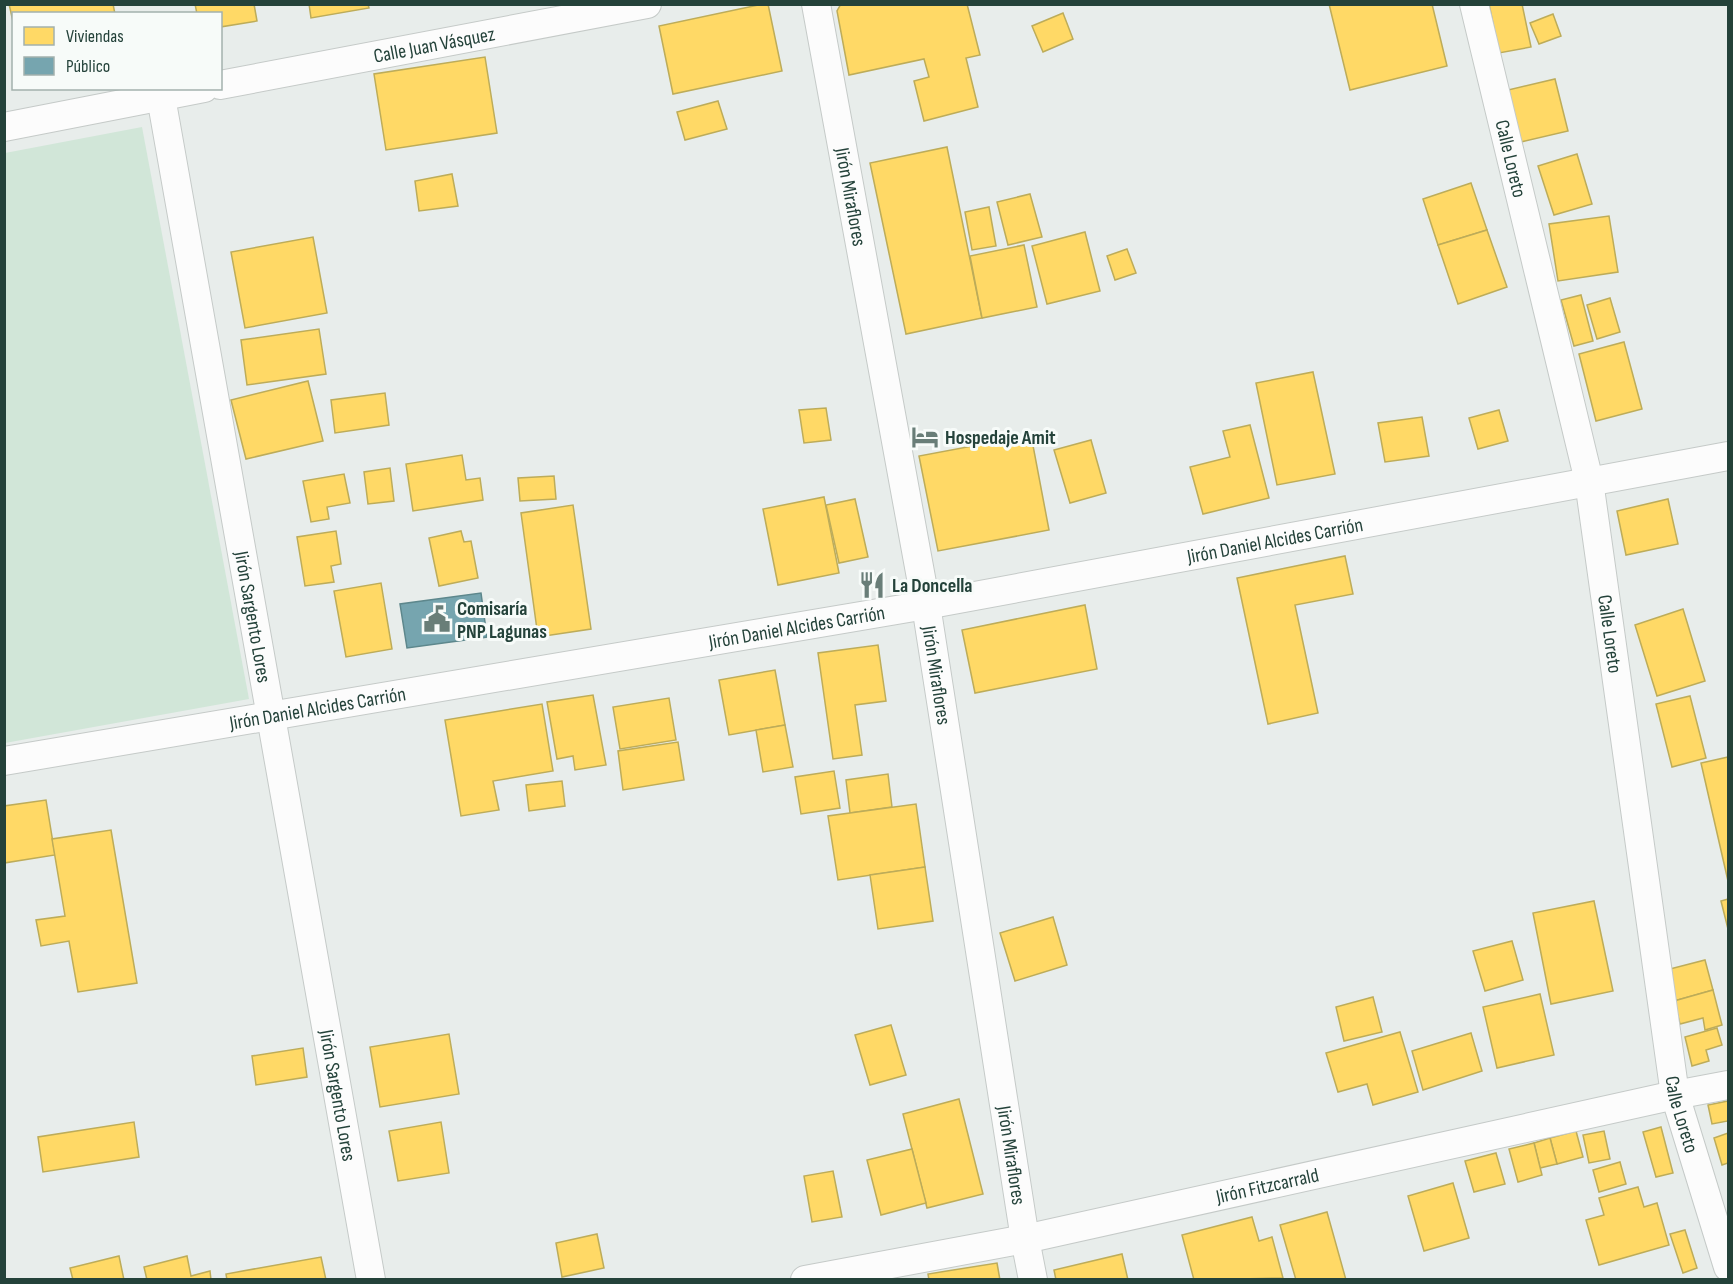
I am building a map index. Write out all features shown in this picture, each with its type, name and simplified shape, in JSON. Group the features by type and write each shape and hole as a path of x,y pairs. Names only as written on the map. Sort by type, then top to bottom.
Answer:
{"street":[{"name":"Calle Juan Vásquez","path":"222,85 647,4"},
{"name":"Jirón Miraflores","path":"816,4 926,605 1033,1280"},
{"name":"Calle Loreto","path":"1474,4 1589,481 1675,1095 1728,1267"},
{"path":"4,127 194,90"},
{"name":"Jirón Sargento Lores","path":"161,97 371,1280"},
{"name":"Jirón Daniel Alcides Carrión","path":"4,761 926,605 1728,456"},
{"name":"Jirón Fitzcarrald","path":"805,1280 1025,1239 1728,1085"}],"green space":[{"path":"142,127 249,699 5,743 5,153"}],"building: Viviendas":[{"path":"9,4 113,4 115,12 12,12 12,17"},
{"path":"195,4 254,4 257,21 222,27 222,12 197,12"},
{"path":"309,4 368,4 369,8 311,18"},
{"path":"768,4 782,71 673,94 659,26"},
{"path":"841,4 967,4 980,55 966,58 978,107 924,121 914,81 929,77 924,59 849,75 837,11"},
{"path":"1329,4 1432,4 1447,66 1350,90"},
{"path":"1489,4 1522,4 1531,47 1499,53"},
{"path":"1063,13 1073,39 1043,52 1032,26"},
{"path":"1553,14 1561,36 1539,44 1530,23"},
{"path":"485,57 497,133 386,150 374,74"},
{"path":"1555,79 1568,131 1521,142 1508,90"},
{"path":"718,101 727,129 685,140 677,112"},
{"path":"947,147 982,318 906,334 870,163"},
{"path":"1577,154 1592,204 1554,215 1538,166"},
{"path":"452,174 458,206 419,211 415,181"},
{"path":"1471,183 1487,230 1438,245 1423,199"},
{"path":"1030,194 1042,237 1008,245 997,202"},
{"path":"989,207 996,246 972,250 965,212"},
{"path":"1609,216 1618,272 1558,281 1549,224"},
{"path":"1487,230 1507,287 1458,304 1438,245"},
{"path":"1085,232 1100,291 1047,304 1032,246"},
{"path":"313,237 327,313 245,328 231,252"},
{"path":"1024,245 1037,307 982,318 970,256"},
{"path":"1127,249 1136,273 1115,280 1107,256"},
{"path":"1581,295 1593,341 1574,346 1561,300"},
{"path":"1610,298 1620,332 1597,339 1587,305"},
{"path":"319,329 326,374 247,385 241,340"},
{"path":"1624,342 1642,409 1596,421 1579,354"},
{"path":"1313,372 1335,474 1277,485 1256,383"},
{"path":"308,381 323,441 246,459 231,400"},
{"path":"385,393 389,425 335,433 331,400"},
{"path":"826,408 831,440 804,443 799,410"},
{"path":"1499,410 1508,441 1478,449 1469,418"},
{"path":"1422,417 1429,456 1385,462 1378,423"},
{"path":"1250,425 1269,498 1203,514 1190,467 1230,457 1223,431"},
{"path":"1031,435 1049,530 938,551 919,456"},
{"path":"1091,440 1106,493 1070,503 1054,450"},
{"path":"462,455 466,480 480,478 483,500 413,511 406,464"},
{"path":"390,468 394,501 368,504 364,472"},
{"path":"344,474 350,503 327,507 329,519 311,522 303,481"},
{"path":"554,476 556,499 520,501 518,478"},
{"path":"824,497 839,573 778,585 763,509"},
{"path":"855,499 868,557 839,563 826,505"},
{"path":"1668,499 1678,544 1626,555 1617,511"},
{"path":"573,505 591,629 538,637 521,513"},
{"path":"336,531 341,564 331,566 334,582 305,586 297,537"},
{"path":"461,531 464,542 471,541 478,578 439,586 429,538"},
{"path":"1345,556 1353,594 1295,605 1318,713 1268,724 1237,578"},
{"path":"381,583 392,649 346,657 334,591"},
{"path":"1085,605 1097,669 975,693 962,630"},
{"path":"1683,609 1705,681 1657,696 1635,625"},
{"path":"878,645 886,701 855,705 862,755 833,759 818,653"},
{"path":"775,670 785,725 729,735 719,680"},
{"path":"593,695 606,765 575,770 573,756 557,759 547,702"},
{"path":"1690,696 1706,758 1672,767 1656,704"},
{"path":"669,698 676,740 620,749 613,707"},
{"path":"542,704 553,771 493,781 499,810 461,816 445,720"},
{"path":"785,725 793,767 763,772 756,730"},
{"path":"678,742 684,780 623,790 618,751"},
{"path":"1728,757 1728,881 1701,763"},
{"path":"834,771 840,808 801,814 795,777"},
{"path":"888,774 892,807 850,813 846,780"},
{"path":"562,781 565,806 529,811 526,785"},
{"path":"46,800 55,855 4,863 4,806"},
{"path":"916,804 925,867 838,880 828,816"},
{"path":"111,830 137,983 78,992 69,941 41,946 36,920 65,916 52,839"},
{"path":"925,867 933,921 878,929 870,875"},
{"path":"1728,899 1728,929 1721,901"},
{"path":"1594,901 1613,991 1551,1004 1533,913"},
{"path":"1053,917 1067,965 1015,981 1000,933"},
{"path":"1512,941 1523,980 1485,991 1473,951"},
{"path":"1705,960 1713,990 1674,1001 1666,970"},
{"path":"1713,990 1722,1025 1705,1030 1703,1018 1680,1024 1674,1001"},
{"path":"1540,994 1554,1055 1497,1068 1483,1007"},
{"path":"1373,997 1382,1032 1344,1041 1336,1007"},
{"path":"891,1025 906,1075 870,1085 855,1035"},
{"path":"1717,1028 1722,1045 1706,1050 1709,1061 1692,1066 1685,1037"},
{"path":"1400,1032 1418,1092 1373,1105 1367,1084 1338,1092 1326,1053"},
{"path":"1471,1033 1482,1071 1423,1090 1412,1051"},
{"path":"449,1034 459,1094 380,1107 370,1047"},
{"path":"303,1048 307,1077 256,1085 252,1056"},
{"path":"959,1099 983,1194 927,1208 903,1114"},
{"path":"1728,1101 1728,1121 1712,1124 1708,1105"},
{"path":"134,1122 139,1157 43,1172 38,1137"},
{"path":"441,1122 449,1173 398,1181 389,1131"},
{"path":"1661,1127 1673,1173 1656,1177 1643,1132"},
{"path":"1576,1131 1583,1157 1557,1164 1550,1138"},
{"path":"1604,1131 1610,1159 1589,1163 1583,1135"},
{"path":"1728,1133 1728,1163 1722,1165 1714,1138"},
{"path":"1550,1138 1557,1164 1540,1168 1534,1143"},
{"path":"1534,1143 1542,1175 1518,1182 1509,1149"},
{"path":"912,1149 926,1203 881,1215 867,1160"},
{"path":"1496,1153 1505,1184 1474,1192 1465,1161"},
{"path":"1620,1162 1626,1184 1599,1192 1593,1170"},
{"path":"833,1171 842,1217 812,1222 804,1176"},
{"path":"1453,1183 1469,1238 1424,1251 1408,1196"},
{"path":"1638,1187 1644,1207 1657,1203 1669,1245 1599,1265 1586,1220 1604,1215 1599,1198"},
{"path":"1327,1212 1346,1280 1296,1280 1280,1225"},
{"path":"1252,1217 1259,1241 1272,1237 1283,1278 1194,1280 1182,1235"},
{"path":"1685,1230 1697,1268 1683,1273 1670,1234"},
{"path":"597,1234 604,1268 562,1277 556,1243"},
{"path":"1122,1254 1128,1280 1056,1280 1054,1270"},
{"path":"119,1256 124,1280 73,1280 70,1268"},
{"path":"187,1256 191,1276 210,1271 211,1280 147,1280 144,1267"},
{"path":"321,1257 326,1280 227,1280 226,1274"},
{"path":"997,1263 1000,1280 929,1280 928,1274"}],"building: Público":[{"path":"481,593 487,637 407,648 400,604"}],"place":[{"name":"Hospedaje Amit","path":"925,437"},
{"name":"La Doncella","path":"872,585"},
{"name":"Comisaría PNP Lagunas","path":"437,619"}]}
